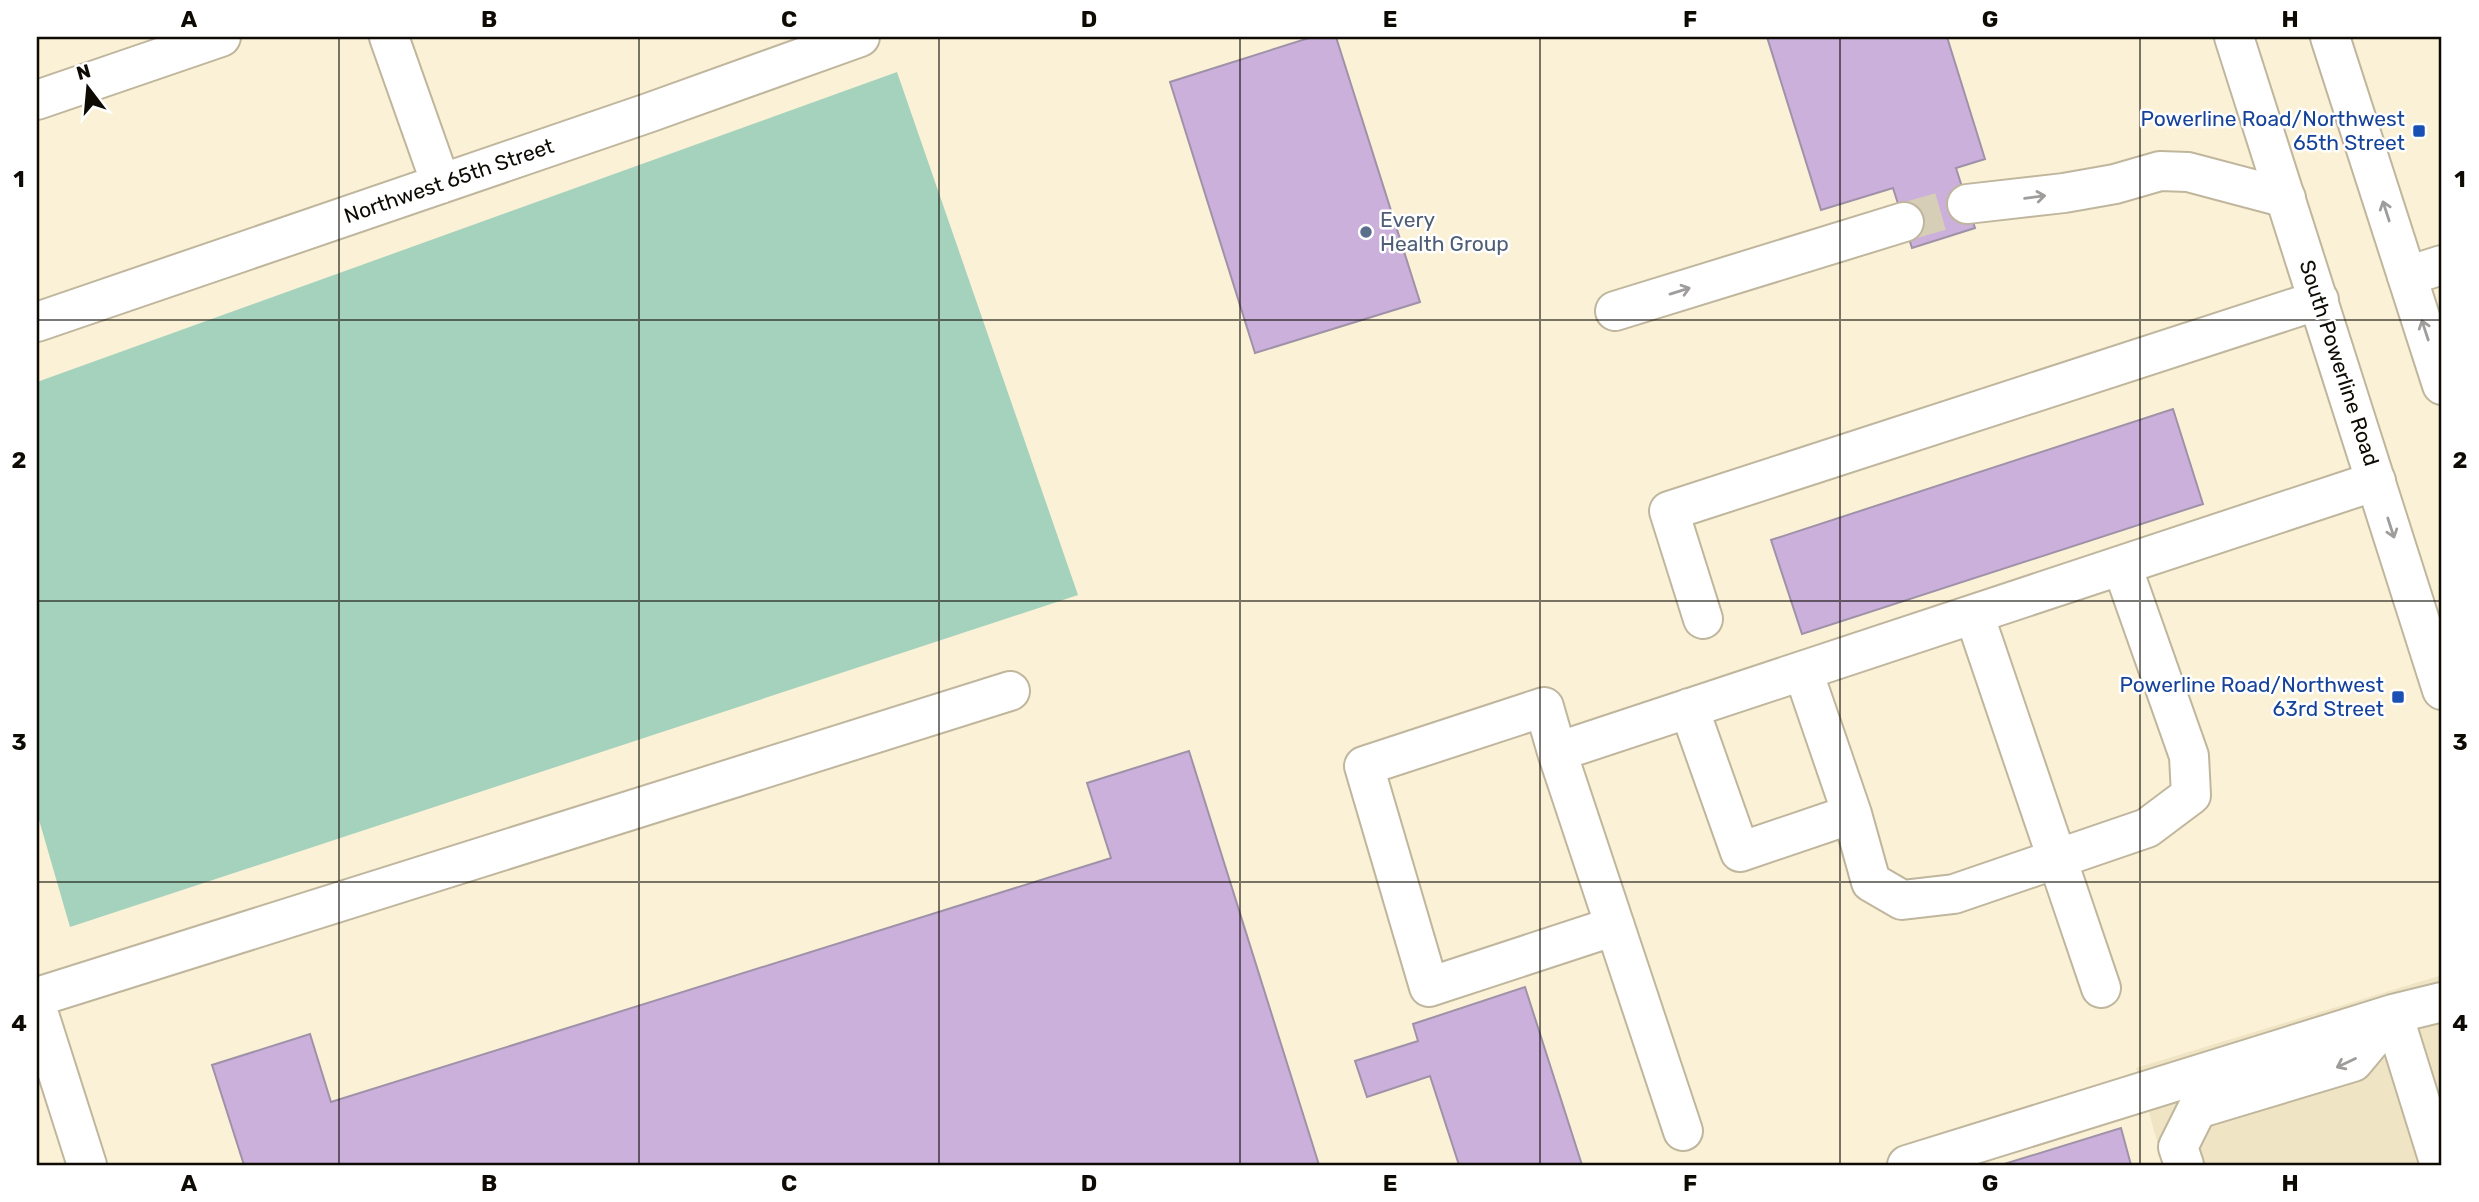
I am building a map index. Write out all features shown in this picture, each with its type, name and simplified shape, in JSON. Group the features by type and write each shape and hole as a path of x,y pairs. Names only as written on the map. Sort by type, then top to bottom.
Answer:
{"main road":[{"path":"37,100 221,37"},
{"path":"389,37 441,184"},
{"name":"Northwest 65th Street","path":"37,322 860,37"},
{"name":"South Powerline Road","path":"2234,37 2442,690"},
{"path":"2330,37 2425,270 2442,385"},
{"path":"1967,204 2076,191 2115,184 2161,171 2188,172 2286,198"},
{"path":"1615,311 1904,222"},
{"path":"1703,619 1670,511 2319,300"},
{"path":"1558,752 2376,481"},
{"path":"1803,671 1852,814 1871,882 1902,901 1954,894 2147,828 2192,794 2189,756 2122,566"},
{"path":"1974,614 2101,988"},
{"path":"37,997 1010,691"},
{"path":"1615,926 1429,987 1364,766 1544,707 1683,1131"},
{"path":"1689,708 1740,852 1852,814"},
{"path":"1907,1165 2393,1014 2442,1002"},
{"path":"37,1008 87,1165"},
{"path":"2184,1165 2178,1147 2197,1109 2353,1062 2393,1014"},
{"path":"2393,1014 2440,1165"}],"shaded area":[{"path":"2442,975 2442,1165 2164,1165 2136,1068"}],"green space":[{"path":"897,72 1078,595 70,927 37,813 37,382"}],"building":[{"path":"1312,37 1336,37 1420,302 1255,353 1170,82"},
{"path":"1767,37 1947,37 1985,159 1956,168 1975,228 1912,248 1893,188 1821,210"},
{"path":"2173,409 2203,504 1802,634 1771,540"},
{"path":"1189,751 1319,1165 244,1165 212,1065 310,1034 331,1102 1111,858 1087,783"},
{"path":"1525,987 1582,1165 1459,1165 1430,1076 1367,1097 1355,1061 1418,1041 1413,1024"},
{"path":"2121,1128 2131,1165 2001,1165"}],"tunnel":[{"path":"1904,222 1967,204"}],"place":[{"name":"Powerline Road/Northwest 65th Street","path":"2419,131"},
{"name":"Every Health Group","path":"1366,232"},
{"name":"Powerline Road/Northwest 63rd Street","path":"2398,697"}]}
